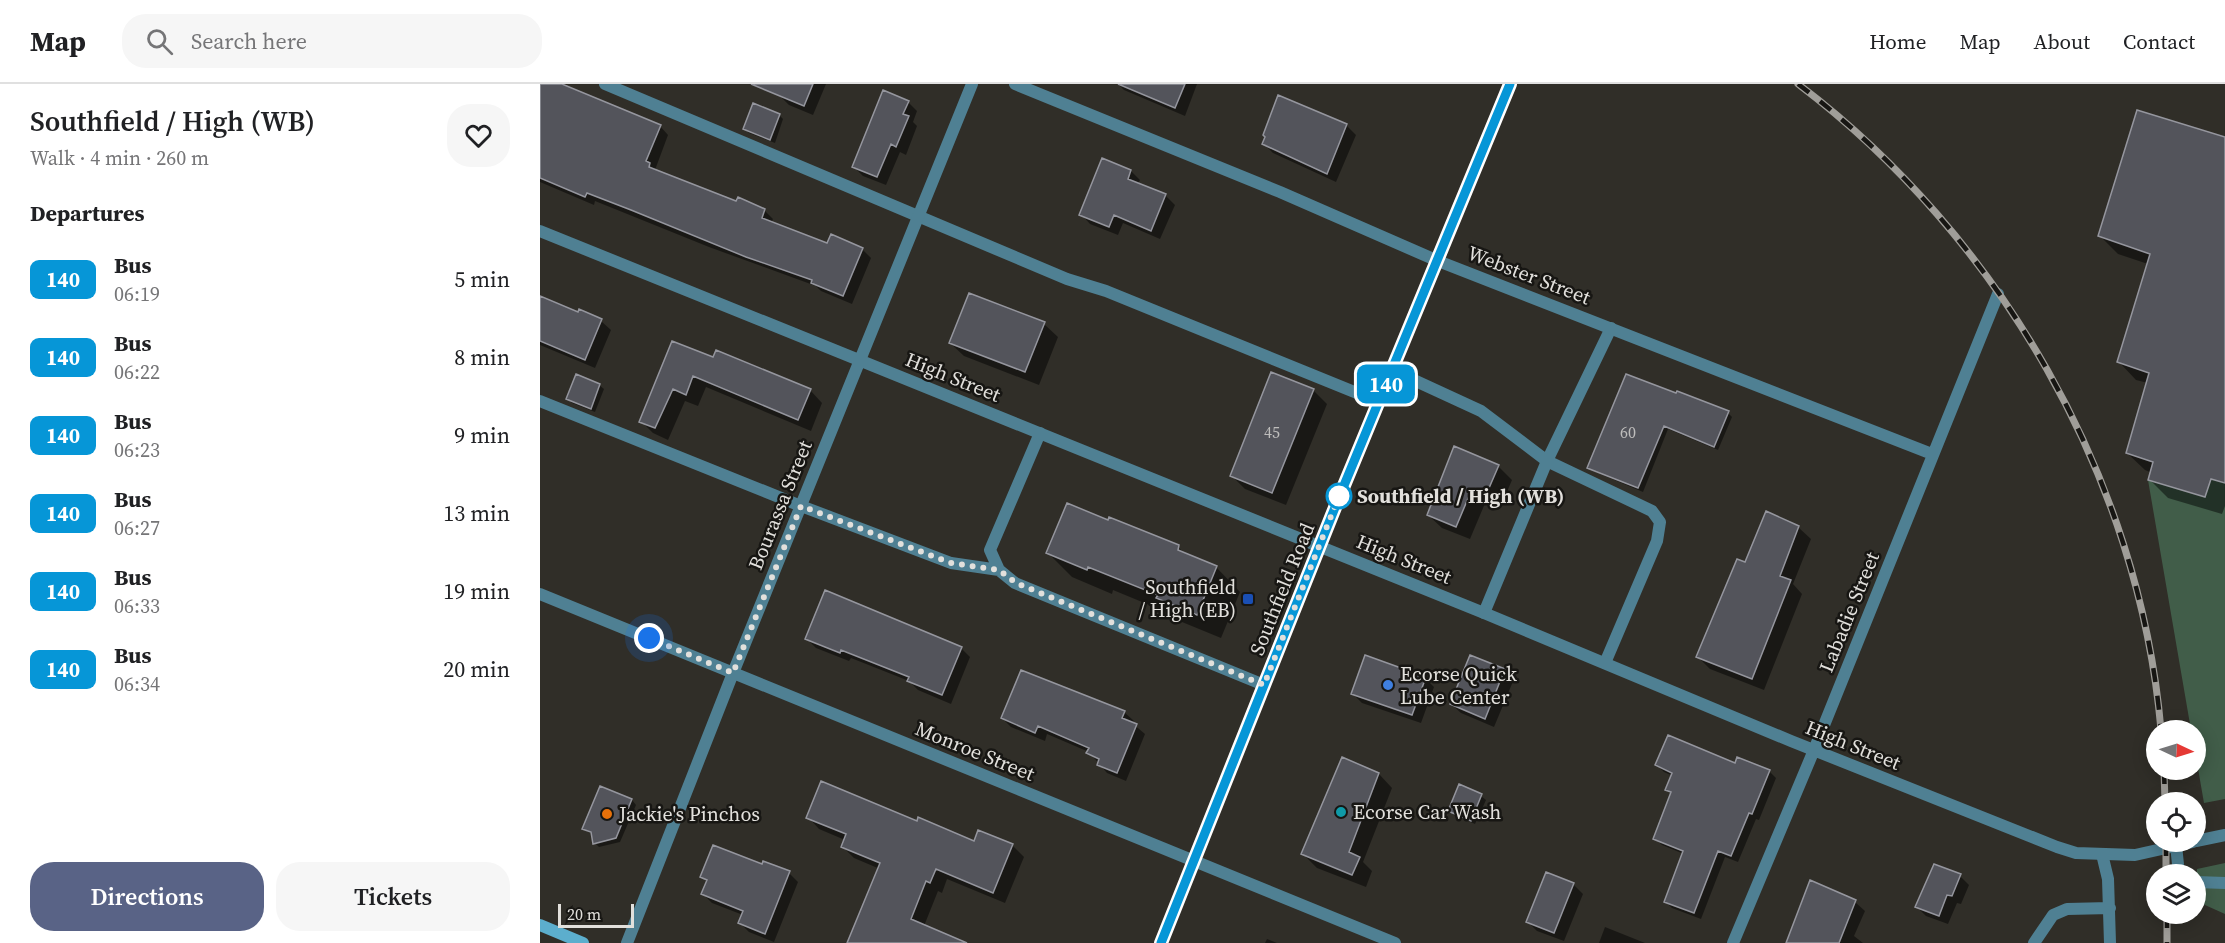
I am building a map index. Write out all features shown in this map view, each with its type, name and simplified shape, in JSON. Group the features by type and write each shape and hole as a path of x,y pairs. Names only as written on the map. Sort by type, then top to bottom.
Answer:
{"main road":[{"name":"Southfield Road","path":"1161,943 1338,500 1510,84"},
{"path":"540,925 583,943"}],"street":[{"path":"605,84 1067,279 1106,291 1379,402"},
{"name":"Bourassa Street","path":"627,943 733,673 972,84"},
{"name":"Webster Street","path":"1015,84 1280,192 1438,261 1932,454"},
{"name":"High Street","path":"540,231 2057,847 2076,853 2102,855 2135,855 2147,852"},
{"name":"Labadie Street","path":"1733,943 1814,750 1998,294"},
{"path":"1484,613 1547,461 1611,328"},
{"path":"1392,370 1481,411 1547,461 1652,511 1660,522 1658,541 1605,663"},
{"path":"540,401 801,506 951,563 999,570"},
{"path":"1040,433 990,550 999,570 1016,583 1264,685"},
{"name":"Monroe Street","path":"540,594 1395,943"},
{"name":"High Street","path":"2206,839 2225,835"},
{"path":"2102,855 2108,879 2110,943"},
{"path":"2206,882 2225,883"},
{"path":"2034,943 2053,915 2067,909 2110,908"}],"green space":[{"path":"2211,479 2225,483 2225,799 2206,803 2206,792 2202,792 2200,780 2206,780 2206,720 2189,720 2148,480 2204,497"},
{"path":"2225,863 2225,914 2206,905 2206,867"}],"building":[{"path":"540,84 562,84 661,125 646,161 650,163 649,167 736,201 738,197 765,209 762,218 827,243 831,234 863,248 843,296 811,283 812,280 746,257 587,193 585,197 540,178"},
{"path":"751,84 813,84 804,106"},
{"path":"1118,84 1185,84 1175,108"},
{"path":"883,90 909,101 903,114 909,116 896,147 891,144 877,177 852,167"},
{"path":"1278,95 1347,124 1327,174 1262,144 1265,137 1263,135"},
{"path":"753,103 780,114 770,140 743,129"},
{"path":"2137,110 2225,137 2225,483 2211,479 2205,497 2148,480 2153,462 2126,453 2149,373 2117,362 2150,254 2098,236"},
{"path":"1102,158 1131,170 1128,179 1166,194 1151,231 1114,215 1109,227 1079,215"},
{"path":"969,293 1045,322 1025,372 949,343"},
{"path":"540,296 602,319 585,360 540,341"},
{"path":"672,341 713,357 716,350 811,389 798,420 693,376 686,395 673,389 655,428 639,422"},
{"path":"1271,372 1314,389 1272,493 1230,476"},
{"path":"576,374 600,384 591,409 566,399"},
{"path":"1626,374 1729,411 1714,447 1664,426 1638,488 1587,468"},
{"path":"1454,446 1499,465 1486,495 1472,489 1456,527 1427,515"},
{"path":"1067,503 1179,545 1178,550 1217,566 1197,615 1156,598 1158,595 1046,553"},
{"path":"1766,511 1799,526 1780,576 1791,580 1752,679 1696,657 1737,559 1745,562"},
{"path":"825,590 962,647 942,695 907,681 909,677 841,650 840,653 805,639"},
{"name":"Ecorse Quick Lube Center","path":"1365,655 1426,677 1412,715 1351,694"},
{"path":"1470,655 1505,669 1485,719 1450,704"},
{"path":"1021,670 1125,711 1122,718 1137,724 1117,773 1097,765 1099,759 1086,753 1089,748 1038,726 1035,733 1001,718"},
{"path":"1668,735 1735,763 1737,757 1770,770 1731,856 1718,851 1694,913 1664,902 1683,851 1653,839 1671,792 1665,790 1672,773 1655,765"},
{"name":"Ecorse Car Wash","path":"1342,757 1379,773 1349,852 1360,857 1352,875 1301,854"},
{"path":"821,781 917,821 918,817 974,841 978,830 1013,844 993,893 936,869 930,883 926,881 911,919 967,943 847,943 880,863 841,847 846,834 806,818"},
{"path":"1459,784 1482,794 1471,821 1448,811"},
{"name":"Jackie's Pinchos","path":"600,786 632,799 616,838 593,844 591,832 582,829"},
{"path":"713,845 762,864 763,861 790,871 765,934 738,923 743,911 701,894 707,880 700,877"},
{"path":"1934,864 1961,874 1952,896 1947,895 1939,916 1915,907"},
{"path":"1546,872 1574,883 1554,933 1526,922"},
{"path":"1810,880 1856,900 1839,943 1786,943"}],"railway":[{"path":"1798,84 1871,145 1937,214 1996,289 2047,370 2090,455 2123,544 2147,636 2160,720"},
{"path":"2164,780 2165,792"},
{"path":"2166,852 2166,864"},
{"path":"2167,924 2167,943"}],"bus line":[{"name":"140","path":"1161,943 1338,500 1510,84"}],"place":[{"name":"Southfield / High (WB)","path":"1339,496"},
{"name":"Southfield / High (EB)","path":"1248,599"},
{"name":"Ecorse Quick Lube Center","path":"1388,685"},
{"name":"Ecorse Car Wash","path":"1341,812"},
{"name":"Jackie's Pinchos","path":"607,814"}],"route":[{"path":"649,638 733,673 801,506 951,563 999,570 1016,583 1208,664 1264,685 1339,496"}]}
